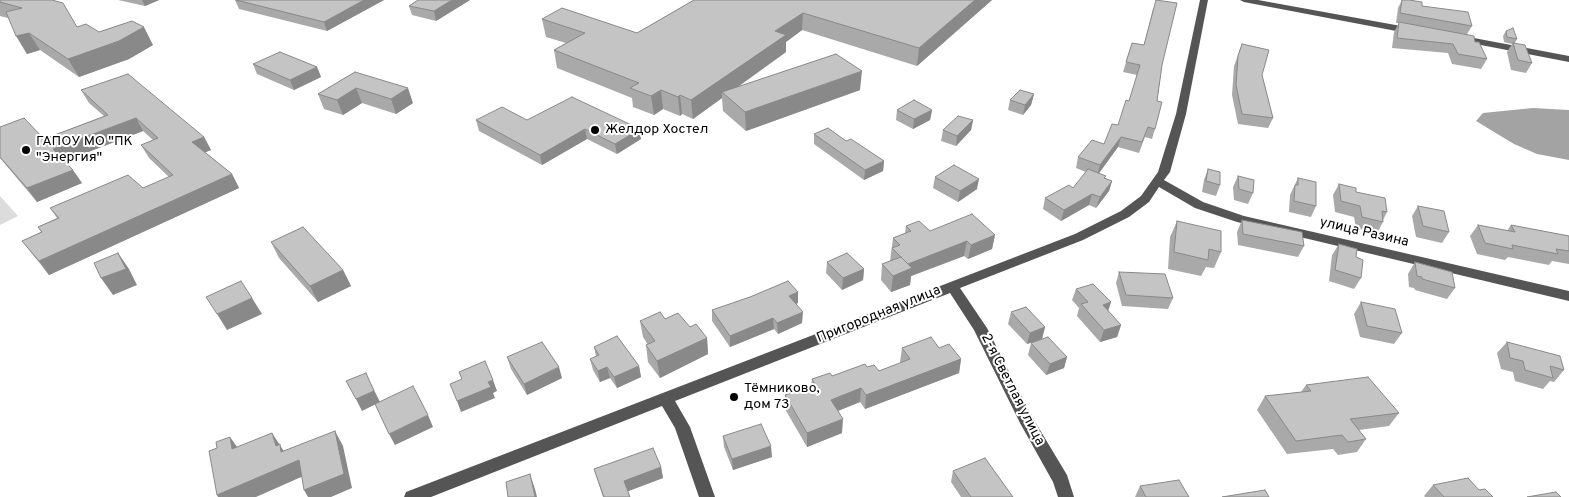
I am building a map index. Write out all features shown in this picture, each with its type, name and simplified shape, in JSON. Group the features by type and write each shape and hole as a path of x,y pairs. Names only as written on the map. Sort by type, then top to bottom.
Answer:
{"street":[{"name":"Пригородная улица","path":"412,497 666,399 1108,224 1136,206 1159,182 1168,161 1181,114 1204,0"},
{"path":"1244,0 1418,32"},
{"path":"1448,37 1569,59"},
{"name":"улица Разина","path":"1159,182 1198,205 1241,219 1569,296"},
{"name":"2-я Светлая улица","path":"952,286 980,328 1025,419 1061,480 1066,497"},
{"path":"666,399 682,427 707,497"}],"shaded area":[{"path":"1533,108 1569,110 1569,160 1537,154 1514,144 1476,121 1483,113"},
{"path":"0,196 18,216 0,225"}],"building":[{"path":"0,0 52,0 63,3 77,27 86,24 99,32 132,21 144,27 119,41 68,59 29,33 16,36 6,12 22,8 0,2"},
{"path":"236,0 364,0 324,22"},
{"path":"418,0 452,0 434,11 409,6"},
{"path":"694,0 975,0 919,48 803,13 775,31 786,35 691,100 661,90 651,96 630,88 639,83 554,50 585,33 542,19 562,8 637,33"},
{"path":"1156,0 1177,3 1162,65 1157,101 1162,102 1155,129 1148,127 1142,142 1121,137 1100,165 1078,157 1092,140 1104,144 1112,124 1118,125 1126,100 1129,101 1140,65 1126,62 1132,43 1144,45"},
{"path":"1402,0 1422,2 1422,6 1468,12 1472,26 1400,13"},
{"path":"1399,22 1474,36 1475,42 1479,42 1487,59 1458,54 1453,44 1397,38"},
{"path":"1513,28 1517,39 1507,37 1506,31"},
{"path":"1513,43 1525,45 1532,63 1518,60"},
{"path":"1242,44 1269,50 1262,75 1273,118 1242,114 1236,85 1238,56"},
{"path":"280,52 317,67 290,80 253,64"},
{"path":"836,54 862,71 745,112 722,92"},
{"path":"355,72 408,88 391,99 356,88 337,100 318,94"},
{"path":"128,74 204,137 192,142 232,174 39,261 22,241 42,232 38,227 59,218 50,208 128,175 143,188 173,175 141,145 158,138 136,118 53,149 73,170 27,188 0,157 0,127 24,118 44,139 108,115 81,90"},
{"path":"1020,90 1034,94 1025,105 1010,100"},
{"path":"572,97 640,129 615,144 585,129 540,155 476,120 502,107 527,120"},
{"path":"914,100 932,110 914,119 897,110"},
{"path":"958,116 973,120 957,136 943,130"},
{"path":"828,128 846,141 851,139 884,161 865,170 814,134"},
{"path":"954,165 979,179 960,191 935,177"},
{"path":"1088,169 1106,176 1104,178 1112,181 1100,197 1092,194 1064,210 1045,198 1069,185 1073,188"},
{"path":"1208,169 1220,172 1220,185 1206,181"},
{"path":"1238,176 1254,180 1253,193 1239,189"},
{"path":"1298,178 1316,182 1316,206 1294,201 1295,185 1298,185"},
{"path":"1339,184 1356,188 1356,192 1385,198 1387,212 1382,211 1383,222 1362,217 1360,206 1341,201"},
{"path":"1418,206 1444,211 1449,232 1423,226"},
{"path":"972,214 995,235 971,245 967,241 908,264 892,248 900,245 893,238 911,231 906,226 919,221 930,231"},
{"path":"1242,220 1302,232 1304,246 1243,234"},
{"path":"1177,221 1221,231 1221,252 1209,249 1208,260 1174,252"},
{"path":"1478,225 1515,232 1511,225 1569,236 1569,251 1556,249 1558,254 1512,245 1513,249 1485,243"},
{"path":"303,227 343,270 310,286 271,242"},
{"path":"1339,244 1357,249 1356,257 1363,260 1361,278 1335,270"},
{"path":"118,253 126,269 101,278 94,263"},
{"path":"847,253 864,269 843,278 827,262"},
{"path":"901,257 912,268 893,276 882,264"},
{"path":"1415,262 1452,272 1455,288 1417,276"},
{"path":"1119,272 1165,274 1173,298 1126,295"},
{"path":"241,281 252,298 217,314 206,297"},
{"path":"788,281 798,292 789,296 803,312 777,323 773,318 730,336 712,310 750,297"},
{"path":"1093,284 1111,302 1103,305 1121,325 1104,330 1081,304 1088,302 1076,289"},
{"path":"1361,302 1395,309 1402,333 1367,326"},
{"path":"1026,307 1045,327 1030,333 1011,312"},
{"path":"660,312 665,319 678,313 690,327 696,324 707,338 657,361 646,345 655,341 640,321"},
{"path":"617,336 639,366 614,377 607,367 598,371 590,359 599,355 594,347"},
{"path":"931,337 939,348 949,344 961,359 866,395 861,388 831,400 843,419 807,433 785,395 815,385 812,379 830,373 832,376 865,364 867,367 874,365 879,371 910,359 902,348"},
{"path":"1048,337 1067,357 1050,364 1031,343"},
{"path":"542,342 559,367 524,384 507,357"},
{"path":"1507,342 1560,356 1564,370 1550,366 1553,378 1525,370 1523,361 1510,358"},
{"path":"485,361 493,380 488,382 491,387 457,401 450,384 462,379 459,372"},
{"path":"366,373 374,391 356,399 346,381"},
{"path":"1368,377 1399,413 1350,419 1366,439 1348,442 1342,435 1296,441 1265,396 1311,391 1306,385"},
{"path":"413,386 428,415 389,434 375,404"},
{"path":"761,424 771,446 732,459 723,436"},
{"path":"335,431 344,474 304,490 299,460 217,495 209,451 217,448 216,442 230,437 232,449 272,433 276,446 280,444 281,452"},
{"path":"653,448 661,467 624,481 630,497 604,497 594,469"},
{"path":"985,458 1013,497 971,497 953,471"},
{"path":"530,474 535,497 508,497 506,482"},
{"path":"1468,478 1479,490 1485,489 1493,497 1444,497 1433,485"},
{"path":"1179,480 1189,497 1146,497 1140,486"},
{"path":"1265,490 1269,497 1222,497"},
{"path":"1556,492 1561,497 1527,497"}],"place":[{"name":"Желдор Хостел","path":"595,130"},
{"name":"ГАПОУ МО \"ПК \"Энергия\"","path":"26,150"},
{"name":"Тёмниково, дом 73","path":"734,397"}]}
